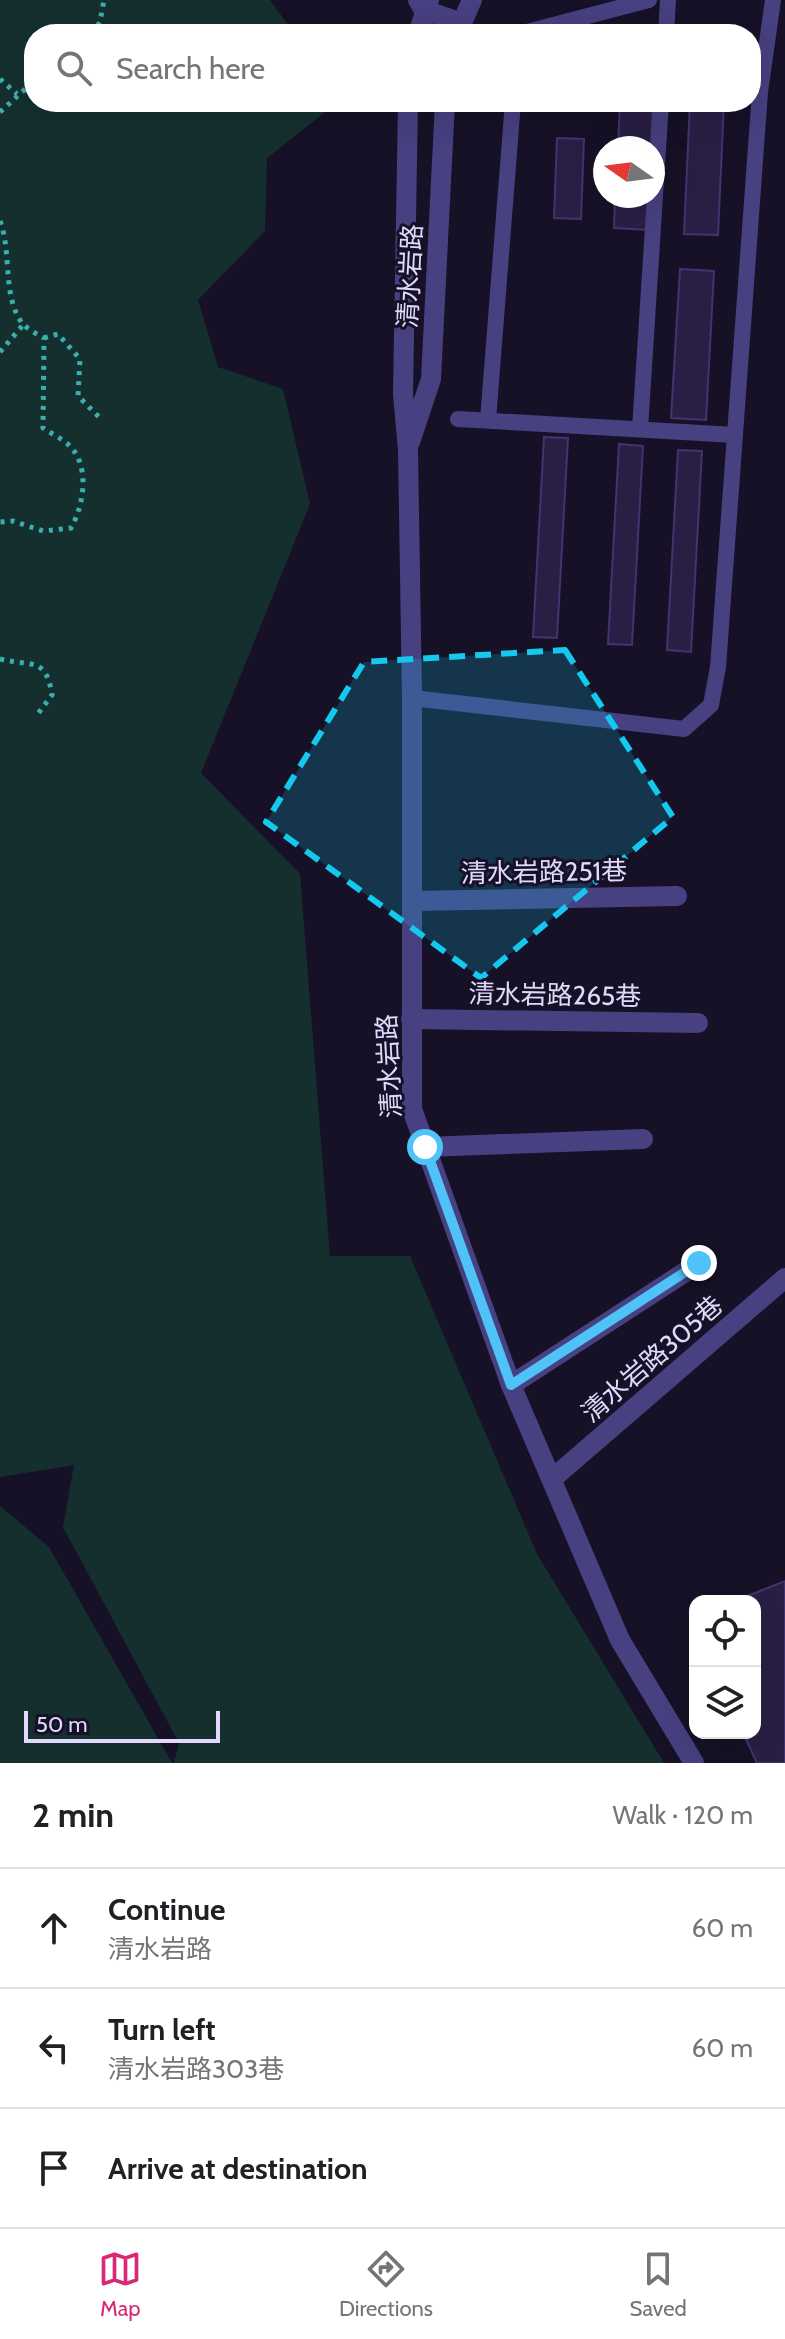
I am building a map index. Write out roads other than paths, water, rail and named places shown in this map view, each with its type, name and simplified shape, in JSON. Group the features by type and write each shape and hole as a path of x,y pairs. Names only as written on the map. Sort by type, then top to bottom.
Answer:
{"street":[{"path":"460,24 472,0"},
{"path":"420,24 424,3 453,24"},
{"name":"清水岩路","path":"408,112 403,394 408,450 412,698 412,1109 511,1385 620,1640 694,1763"},
{"name":"清水岩路","path":"408,450 431,379 444,112"},
{"name":"清水岩路251巷","path":"412,901 677,896"},
{"name":"清水岩路265巷","path":"411,1019 698,1023"},
{"path":"425,1147 643,1139"},
{"path":"511,1385 699,1263"},
{"name":"清水岩路305巷","path":"552,1479 785,1278"}],"lane":[{"path":"557,24 649,0"},
{"path":"667,24 668,0"},
{"path":"761,85 773,0"},
{"path":"488,420 512,112"},
{"path":"640,429 660,112"},
{"path":"412,698 684,729 711,705 718,667 759,112"},
{"path":"458,419 735,435"}]}
